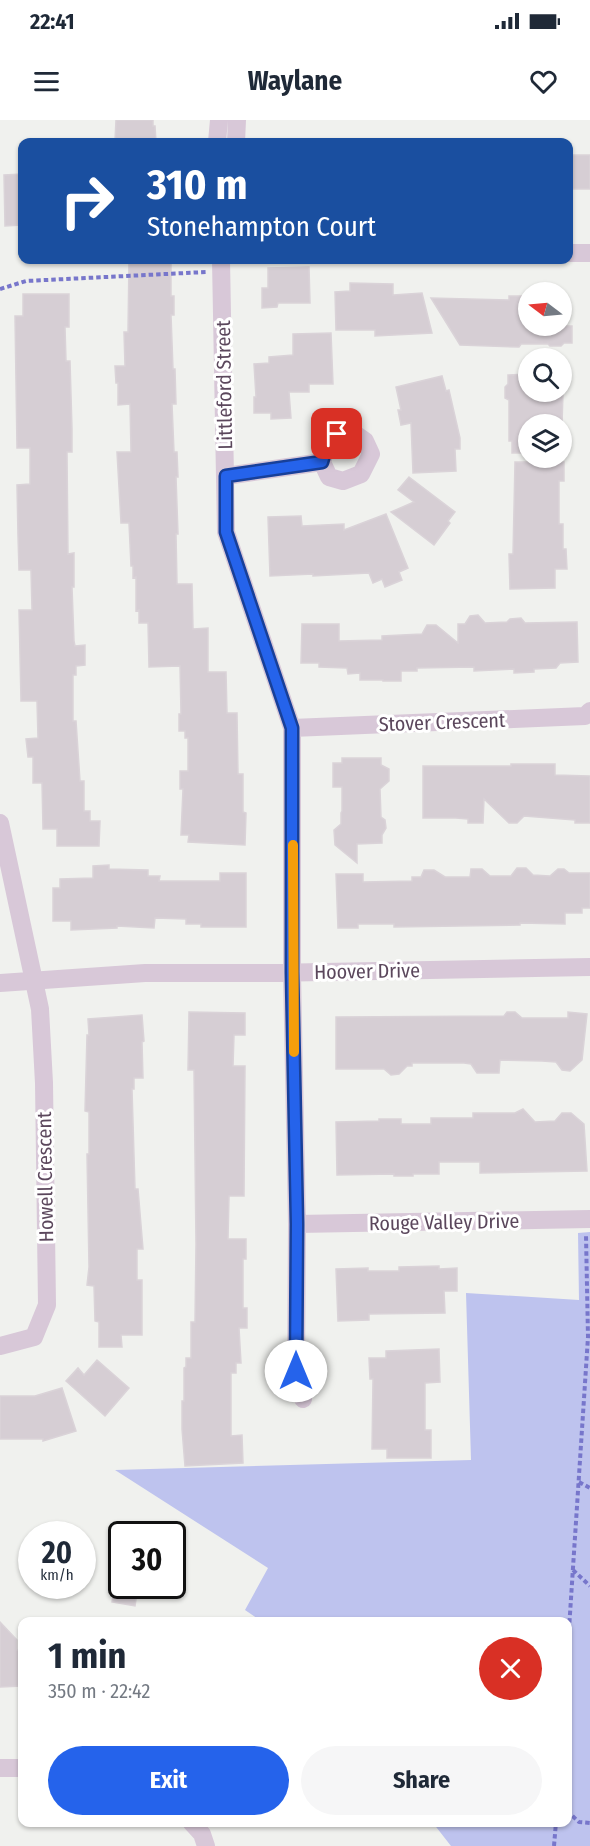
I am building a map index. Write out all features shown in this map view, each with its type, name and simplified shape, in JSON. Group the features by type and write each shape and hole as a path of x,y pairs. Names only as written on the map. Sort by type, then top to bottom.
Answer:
{"street":[{"path":"217,138 219,120"},
{"path":"236,138 237,120"},
{"path":"573,253 590,253"},
{"name":"Littleford Street","path":"221,265 226,532 292,728 292,972 297,1224 296,1371 303,1400"},
{"path":"226,476 322,462"},
{"name":"Stover Crescent","path":"292,728 585,716 590,711"},
{"path":"0,823 35,979"},
{"name":"Hoover Drive","path":"0,983 145,973 590,967"},
{"name":"Howell Crescent","path":"0,1346 34,1337 47,1305 44,1083 40,1009 35,979"},
{"name":"Rouge Valley Drive","path":"297,1224 588,1219"},
{"path":"0,1768 18,1768"},
{"path":"196,1827 202,1833 206,1846"}],"path":[{"path":"0,289 26,281 221,265"},
{"path":"570,1617 588,1336 588,1219"},
{"path":"579,1482 590,1488"},
{"path":"573,1569 590,1586"},
{"path":"572,1816 579,1822 590,1823"},
{"path":"554,1846 556,1827"}],"shaded area":[{"path":"590,1232 590,1846 451,1846 436,1827 572,1827 572,1617 255,1617 245,1610 268,1568 115,1470 471,1460 466,1293 579,1300 578,1233"}],"building":[{"path":"116,120 153,120 156,138 115,138"},
{"path":"573,155 590,155 590,189 573,189"},
{"path":"18,174 18,225 5,226 4,175"},
{"path":"129,264 171,264 171,296 174,296 174,315 171,315 176,404 172,404 174,452 177,452 178,477 176,477 177,584 192,584 193,629 208,628 208,672 226,672 227,713 237,713 238,774 243,774 243,812 246,813 245,845 188,842 189,835 181,835 183,789 180,789 180,771 188,771 188,738 185,738 185,731 179,731 180,666 149,667 148,623 139,623 139,610 136,611 136,577 133,578 133,566 131,566 129,523 121,523 117,452 131,452 130,404 118,405 115,366 125,366 124,332 128,332"},
{"path":"309,267 310,303 278,303 277,307 262,308 262,288 268,288 268,268"},
{"path":"350,283 393,284 393,295 422,293 432,333 375,336 375,330 336,330 335,292 350,291"},
{"path":"23,294 69,294 69,327 65,327 66,361 70,361 72,429 72,452 67,452 68,554 74,553 74,587 72,587 74,641 75,646 85,645 85,665 76,666 76,675 73,675 73,721 76,721 80,781 84,781 84,811 90,811 90,821 100,821 99,846 57,846 57,829 43,829 42,783 33,783 33,757 28,757 26,739 38,738 37,701 21,701 19,610 32,610 31,570 19,570 18,536 17,485 30,484 30,448 17,448 15,316 23,316"},
{"path":"509,296 518,296 518,336 572,336 572,343 564,343 561,346 521,344 519,347 460,345 431,298 509,300"},
{"path":"331,333 333,384 309,384 309,392 289,392 291,418 271,419 271,413 254,413 254,397 256,397 254,364 269,363 269,357 293,355 293,334"},
{"path":"518,374 518,402 563,402 562,414 518,414 518,453 512,453 512,441 509,441 509,400 505,398 508,375"},
{"path":"442,376 446,391 449,390 460,438 460,449 455,449 456,471 413,473 411,423 401,425 398,410 401,410 396,387"},
{"path":"515,462 518,462 518,468 564,468 564,481 559,481 559,524 563,524 563,549 566,549 567,569 555,569 555,588 510,589 509,554 513,554"},
{"path":"409,477 455,512 434,545 391,512 414,502 398,490"},
{"path":"386,514 408,568 399,572 402,580 385,587 382,579 373,583 369,573 270,576 268,517 301,516 302,526 344,524 344,530"},
{"path":"478,615 485,623 507,622 510,619 521,618 525,623 577,622 578,662 560,663 556,668 534,669 534,672 514,673 514,669 474,671 474,667 417,668 417,671 401,671 401,681 360,680 360,673 348,674 347,668 319,667 319,663 301,663 302,624 339,624 339,641 382,640 382,636 422,634 427,625 436,625 458,643 458,624 465,624 470,616"},
{"path":"342,758 381,758 381,765 389,769 389,781 380,789 381,817 385,820 386,828 382,835 382,843 357,844 357,863 335,845 334,830 341,824 342,787 333,787 333,763 342,763"},
{"path":"511,764 555,764 555,775 590,776 590,823 524,816 517,823 509,823 484,799 483,823 468,823 468,819 456,818 423,818 423,766 511,766"},
{"path":"109,865 109,869 148,870 148,876 160,876 159,881 220,881 220,873 246,873 246,927 201,927 201,924 186,924 186,919 155,918 154,928 117,926 117,928 71,930 71,921 53,921 53,888 60,888 60,879 93,878 93,866"},
{"path":"517,868 526,868 533,875 550,876 558,869 564,869 569,873 590,873 590,908 582,908 582,913 565,913 565,924 394,927 394,924 358,924 358,928 338,928 336,874 363,874 363,882 412,881 412,877 421,877 424,870 434,870 445,877 470,877 471,869 482,869 490,876 511,876"},
{"path":"189,1012 245,1013 245,1035 234,1035 233,1066 245,1066 244,1196 229,1196 228,1239 246,1239 246,1259 243,1259 243,1308 247,1308 247,1328 239,1328 241,1363 236,1363 236,1373 231,1373 231,1436 242,1435 243,1463 185,1466 182,1401 184,1401 186,1358 191,1358 191,1322 195,1322 196,1244 194,1070 188,1070"},
{"path":"507,1012 515,1012 522,1018 568,1018 568,1012 587,1014 582,1060 570,1071 562,1070 556,1062 500,1060 499,1073 477,1073 471,1064 464,1063 412,1063 412,1066 407,1066 399,1074 391,1075 384,1069 336,1069 336,1017 504,1016"},
{"path":"142,1015 143,1078 134,1078 134,1089 132,1089 135,1189 138,1189 143,1249 137,1249 137,1280 142,1280 142,1335 121,1335 122,1347 99,1347 99,1322 95,1321 94,1286 87,1285 89,1112 85,1111 88,1019"},
{"path":"523,1109 535,1122 555,1121 562,1113 571,1113 584,1124 587,1171 480,1173 480,1162 439,1162 439,1174 337,1175 336,1122 401,1119 401,1124 431,1124 431,1118 473,1118 473,1113 515,1113"},
{"path":"439,1266 439,1269 457,1268 457,1291 444,1291 445,1313 369,1314 369,1320 338,1321 336,1269 368,1268 368,1271 399,1271 399,1267"},
{"path":"439,1349 440,1382 425,1383 425,1430 431,1430 431,1458 387,1458 387,1449 372,1449 373,1379 370,1379 369,1358 386,1358 386,1351"},
{"path":"97,1360 129,1388 105,1416 66,1381 78,1368 84,1375"},
{"path":"62,1388 76,1431 43,1441 43,1439 0,1439 0,1396 35,1396"},
{"path":"113,1599 136,1599 135,1606 112,1602"},
{"path":"0,1622 17,1640 18,1686 0,1687"}],"slow traffic":[{"path":"293,845 294,1052"}],"route":[{"path":"296,1371 297,1224 292,972 292,728 226,532 226,476 254,474 322,462 327,444 337,434"}]}
